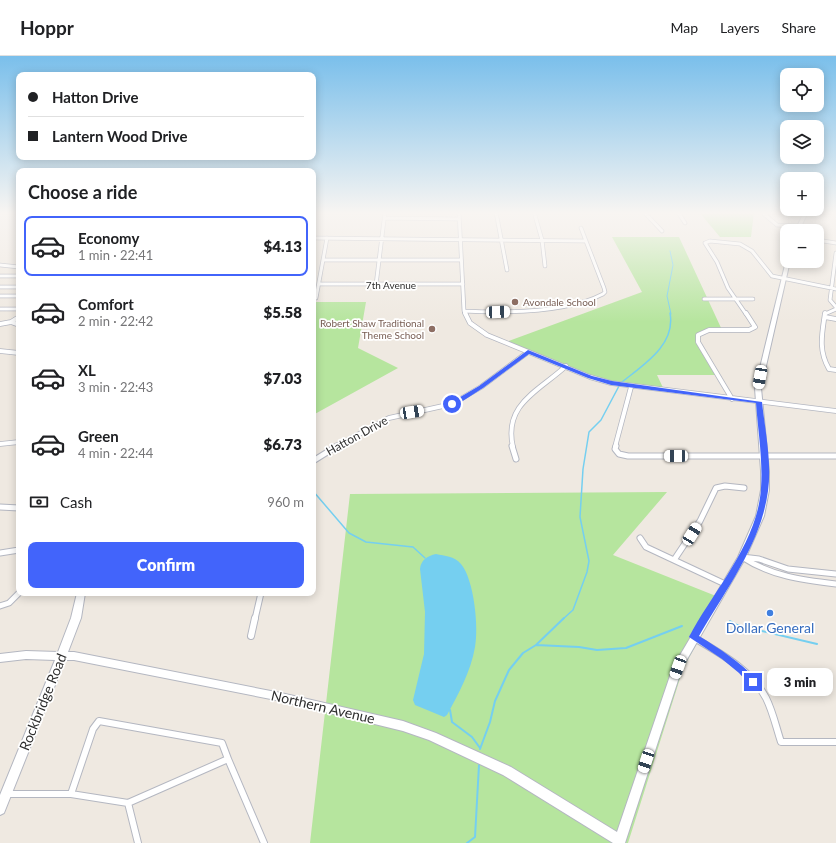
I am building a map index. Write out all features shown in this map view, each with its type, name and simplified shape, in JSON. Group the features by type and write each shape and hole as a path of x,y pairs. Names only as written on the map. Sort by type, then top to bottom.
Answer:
{"main road":[{"path":"619,841 678,667 693,637 742,557 760,516 765,490 764,456 758,388 762,365 786,268"},
{"name":"Rockbridge Road","path":"0,809 63,655 76,618 80,596"},
{"name":"Northern Avenue","path":"0,658 63,655 80,657 281,697 403,726 432,736 507,771 619,841"}],"street":[{"path":"316,298 325,249"},
{"path":"376,285 381,249"},
{"path":"460,249 464,311 470,323 487,335 590,377 631,387 836,411"},
{"path":"503,249 507,270"},
{"path":"543,249 545,266"},
{"path":"464,311 538,311 601,295 604,292 604,288 589,249"},
{"path":"709,249 717,262 728,288 754,325 754,329 746,331 705,331 699,333 698,335 698,342 732,399"},
{"path":"748,249 772,276 836,288"},
{"path":"836,253 830,300 836,308 826,313 820,351 822,359 828,369 836,370"},
{"path":"323,260 461,260"},
{"path":"0,265 16,267"},
{"path":"0,276 16,276"},
{"name":"7th Avenue","path":"319,284 463,284"},
{"path":"0,288 16,287"},
{"path":"0,296 16,296"},
{"path":"704,299 752,299"},
{"path":"0,309 16,309"},
{"path":"825,317 836,319"},
{"path":"0,324 11,322 16,319"},
{"path":"11,322 16,324"},
{"path":"0,351 16,354"},
{"name":"Hatton Drive","path":"316,459 353,436 389,418 452,404 481,387 528,352"},
{"path":"516,459 510,428 514,417 527,398 566,366"},
{"path":"631,387 615,449 619,454 628,456 836,456"},
{"path":"0,444 16,442"},
{"path":"674,560 700,521 716,488 725,486 744,488"},
{"path":"0,507 16,508"},
{"path":"640,538 646,547 725,584"},
{"path":"0,553 16,550"},
{"path":"742,557 759,559 784,568 836,574"},
{"path":"742,557 756,567 782,577 836,584"},
{"path":"782,577 784,568"},
{"path":"0,606 9,603 16,596"},
{"path":"250,636 260,596"},
{"path":"693,637 726,657 742,670 763,693 781,742 836,742"},
{"path":"71,794 93,729 99,721 222,744 264,843"},
{"path":"6,794 71,794 128,803 228,759"},
{"path":"128,803 138,843"}],"green space":[{"path":"618,249 684,249 722,330 702,332 698,339 717,375 657,375 665,392 620,385 585,375 506,342 642,292"},
{"path":"316,302 366,302 358,348 398,368 316,413"},
{"path":"667,492 613,555 721,598 683,669 628,843 310,843 350,494"}],"water":[{"path":"436,554 452,558 461,564 469,581 476,616 476,639 473,656 464,682 447,715 444,717 415,705 413,700 424,654 425,612 420,569 425,559"}],"waterway":[{"path":"670,251 673,265 667,296 671,314"},
{"path":"622,382 648,361 663,344 668,335 671,324 670,313"},
{"path":"563,619 573,610 587,572 589,561 580,517 583,469 589,432 601,420 619,386"},
{"path":"316,494 349,533 366,542 413,547 425,558"},
{"path":"536,645 564,618"},
{"path":"730,621 737,625 817,644"},
{"path":"536,645 579,647 597,650 626,648 682,626"},
{"path":"480,749 490,722 495,701 509,670 523,653 536,645"},
{"path":"450,710 452,722 472,737 480,748"},
{"path":"467,843 475,837 479,765"}],"place":[{"name":"Avondale School","path":"515,302"},
{"name":"Robert Shaw Traditional Theme School","path":"432,329"},
{"name":"Dollar General","path":"770,613"}],"route":[{"path":"452,404 481,387 528,352 566,366 590,377 611,383 631,387 759,402 765,471 765,490 760,516 742,557 693,637 726,657 742,670 753,682"}]}
